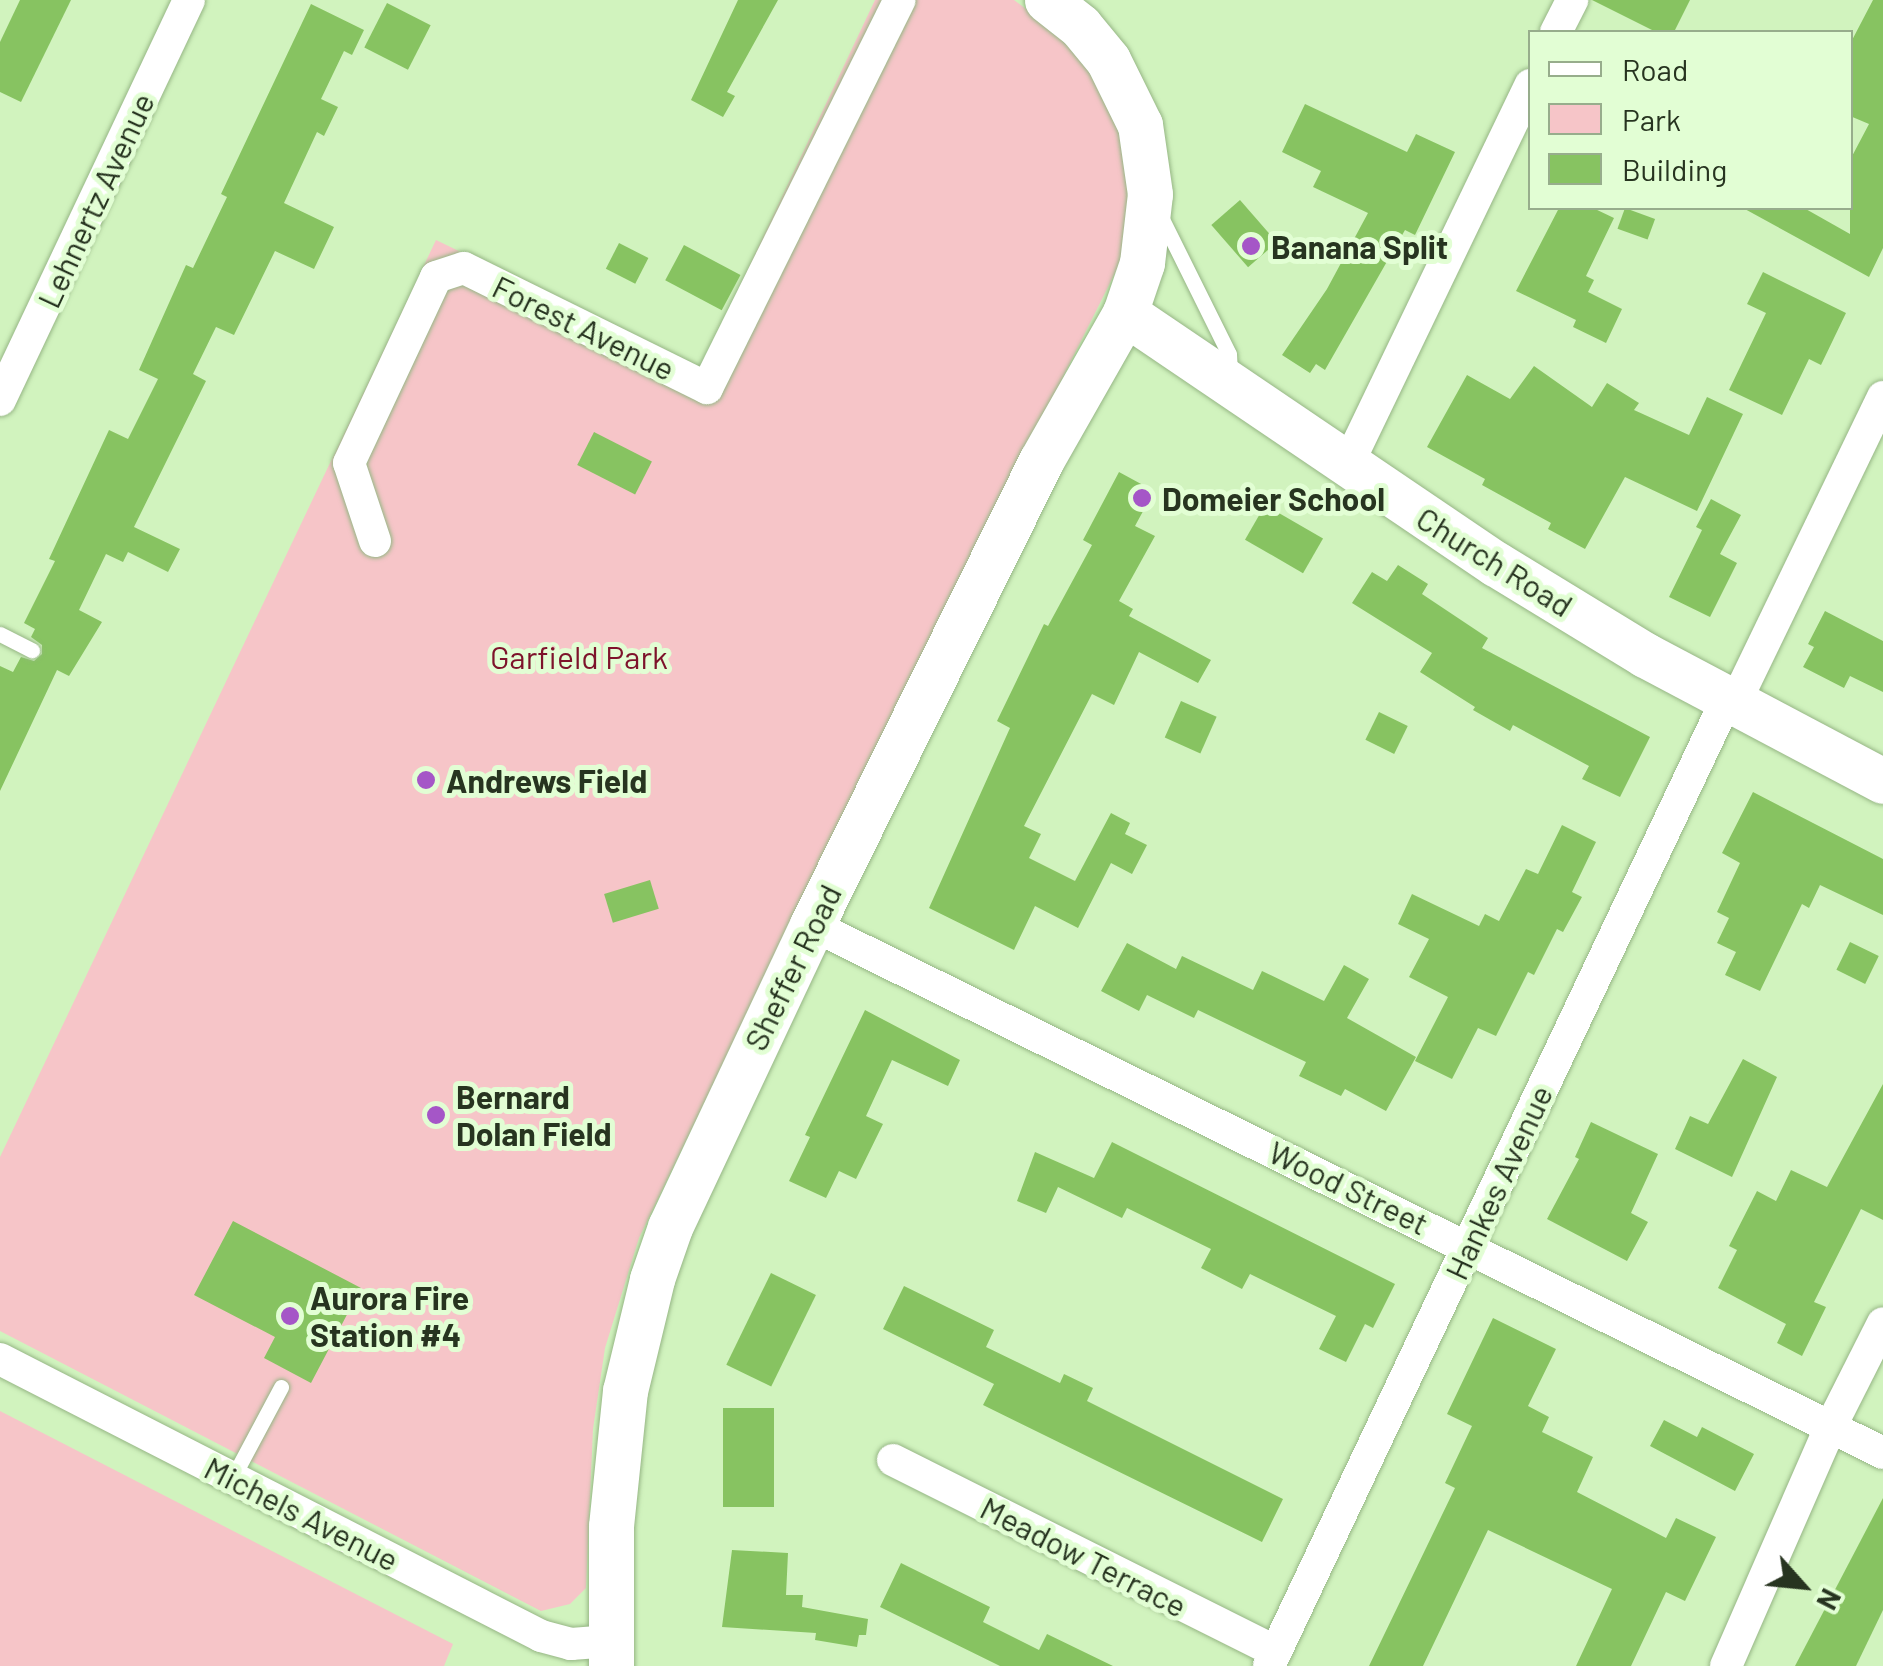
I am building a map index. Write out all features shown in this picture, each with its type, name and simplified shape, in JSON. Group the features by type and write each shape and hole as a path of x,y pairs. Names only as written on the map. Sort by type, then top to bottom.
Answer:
{"street":[{"name":"Lehnertz Avenue","path":"0,400 190,0"},
{"name":"Forest Avenue","path":"376,541 349,463 436,277 464,268 707,388 900,0"},
{"name":"Sheffer Road","path":"611,1653 617,1454 625,1391 648,1294 698,1162 1042,461 1125,313 1146,247 1150,194 1140,124 1128,93 1080,26 1047,0"},
{"path":"1557,30 1572,0"},
{"path":"1347,466 1528,89"},
{"name":"Church Road","path":"1125,313 1496,564 1731,701 1883,781"},
{"name":"Hankes Avenue","path":"1272,1659 1731,701 1883,397"},
{"name":"Wood Street","path":"812,925 1468,1245 1883,1453"},
{"path":"1726,1666 1831,1426 1883,1322"},
{"name":"Michels Avenue","path":"0,1359 541,1636 611,1653"},
{"name":"Meadow Terrace","path":"893,1460 1272,1659"}],"lane":[{"path":"1150,194 1229,354 1230,385"},
{"path":"0,634 32,650"},
{"path":"233,1478 281,1386"}],"green space":[{"name":"Garfield Park","path":"875,0 1014,0 1079,48 1119,120 1131,197 1122,259 819,865 639,1238 605,1348 593,1429 586,1588 570,1604 541,1611 0,1331 0,1157 436,240 701,368"},
{"path":"0,1411 453,1644 444,1666 0,1666"}],"building":[{"path":"20,0 71,0 21,102 0,92 0,42"},
{"path":"738,0 778,0 727,92 735,96 723,117 691,100"},
{"path":"1592,0 1690,0 1675,30 1652,30"},
{"path":"1873,0 1883,0 1883,248 1869,277 1747,210 1808,210 1850,234 1853,154 1869,124 1853,117 1853,38"},
{"path":"387,3 431,25 408,70 364,48"},
{"path":"311,4 364,30 352,55 344,51 321,99 338,107 324,136 317,132 284,203 334,227 314,269 275,251 234,335 216,327 193,374 206,381 134,527 180,549 168,572 128,552 123,562 106,554 79,610 102,622 69,676 57,670 0,791 0,666 13,672 21,657 34,661 42,654 42,645 31,637 35,629 24,623 55,561 49,559 109,430 128,439 158,379 139,370 186,265 193,268 227,197 221,194"},
{"path":"1305,104 1407,152 1416,134 1455,152 1415,235 1405,230 1325,370 1316,364 1310,373 1282,355 1327,289 1368,213 1313,187 1321,171 1282,152"},
{"path":"1240,200 1277,242 1248,267 1211,225"},
{"path":"1558,210 1597,210 1614,218 1586,276 1594,280 1588,292 1622,309 1606,343 1573,327 1576,320 1516,291"},
{"path":"1624,210 1655,219 1648,240 1617,229"},
{"path":"619,243 648,258 635,284 606,269"},
{"path":"684,245 741,275 722,310 665,280"},
{"path":"1763,272 1846,313 1821,365 1809,359 1782,415 1729,390 1766,313 1747,304"},
{"path":"1534,366 1592,407 1607,383 1639,403 1634,410 1689,435 1707,397 1743,414 1697,511 1625,477 1585,549 1548,529 1551,523 1482,485 1485,479 1427,447 1467,375 1510,399"},
{"path":"594,432 652,462 635,494 577,465"},
{"path":"1119,472 1154,491 1135,526 1155,536 1119,601 1133,609 1129,616 1211,660 1198,683 1139,652 1114,705 1092,694 1024,826 1041,834 1029,858 1075,881 1111,813 1130,823 1125,834 1147,845 1132,874 1111,863 1078,928 1035,906 1014,950 929,908 1010,728 997,721 1044,624 1048,626 1092,545 1083,540"},
{"path":"1711,499 1741,515 1720,554 1737,563 1710,617 1669,597 1702,530 1696,527"},
{"path":"1265,505 1323,538 1303,573 1245,540"},
{"path":"1398,565 1428,584 1422,594 1488,638 1482,648 1650,737 1620,797 1582,779 1589,766 1513,725 1510,731 1420,672 1432,653 1352,603 1372,572 1387,581"},
{"path":"1825,611 1883,641 1883,692 1850,676 1844,688 1803,667 1814,647 1808,644"},
{"path":"1181,701 1217,717 1200,753 1165,738"},
{"path":"1379,712 1408,726 1394,754 1365,740"},
{"path":"1753,792 1883,859 1883,915 1820,885 1809,908 1802,904 1760,991 1725,975 1736,952 1717,943 1729,918 1717,912 1740,863 1722,853"},
{"path":"1562,825 1596,842 1572,892 1582,897 1563,932 1557,929 1534,975 1528,972 1496,1036 1478,1028 1452,1079 1415,1061 1448,997 1409,977 1429,939 1398,924 1412,894 1479,926 1485,914 1499,921 1526,869 1538,874"},
{"path":"650,880 659,909 613,923 604,894"},
{"path":"1850,942 1879,956 1865,984 1836,970"},
{"path":"1127,943 1176,969 1182,956 1253,990 1262,971 1324,1001 1344,965 1369,979 1347,1018 1416,1057 1386,1111 1345,1089 1341,1096 1299,1076 1306,1062 1198,1010 1194,1018 1147,995 1139,1011 1101,991"},
{"path":"865,1010 960,1060 948,1086 892,1060 866,1116 883,1124 856,1179 839,1171 826,1198 789,1181 810,1137 805,1135"},
{"path":"1743,1059 1777,1077 1732,1177 1675,1149 1690,1116 1708,1124"},
{"path":"1883,1084 1883,1220 1861,1209 1814,1302 1826,1307 1802,1356 1777,1343 1786,1324 1718,1288 1737,1250 1729,1246 1757,1191 1776,1201 1791,1170 1827,1187"},
{"path":"1591,1122 1658,1154 1631,1213 1648,1222 1627,1261 1547,1219 1579,1159 1575,1157"},
{"path":"1112,1142 1395,1284 1373,1328 1365,1324 1346,1362 1319,1349 1336,1316 1250,1274 1242,1289 1201,1268 1211,1249 1127,1208 1122,1218 1058,1187 1046,1213 1017,1201 1035,1152 1094,1178"},
{"name":"Aurora Fire Station #4","path":"233,1221 361,1288 311,1383 264,1358 275,1337 194,1295"},
{"path":"771,1273 816,1295 771,1387 726,1365"},
{"path":"904,1286 994,1330 986,1347 1060,1383 1064,1374 1093,1388 1087,1401 1283,1499 1262,1542 983,1405 994,1384 883,1329"},
{"path":"1493,1318 1556,1349 1528,1406 1549,1417 1542,1432 1593,1457 1577,1492 1666,1538 1676,1518 1716,1537 1685,1601 1666,1592 1631,1666 1576,1666 1612,1589 1488,1530 1423,1666 1369,1666 1455,1488 1445,1483 1472,1426 1447,1414"},
{"path":"723,1408 774,1408 774,1507 723,1507"},
{"path":"1664,1420 1697,1437 1702,1427 1754,1454 1735,1491 1650,1446"},
{"path":"1883,1498 1883,1610 1856,1666 1795,1666"},
{"path":"732,1550 788,1553 786,1595 803,1595 802,1607 868,1619 866,1635 859,1635 857,1647 815,1640 816,1633 722,1627"},
{"path":"901,1563 990,1607 983,1622 1039,1650 1047,1634 1113,1666 1000,1666 880,1607"}],"place":[{"name":"Banana Split","path":"1251,246"},
{"name":"Domeier School","path":"1142,498"},
{"name":"Andrews Field","path":"426,780"},
{"name":"Bernard Dolan Field","path":"436,1115"},
{"name":"Aurora Fire Station #4","path":"290,1316"}]}
